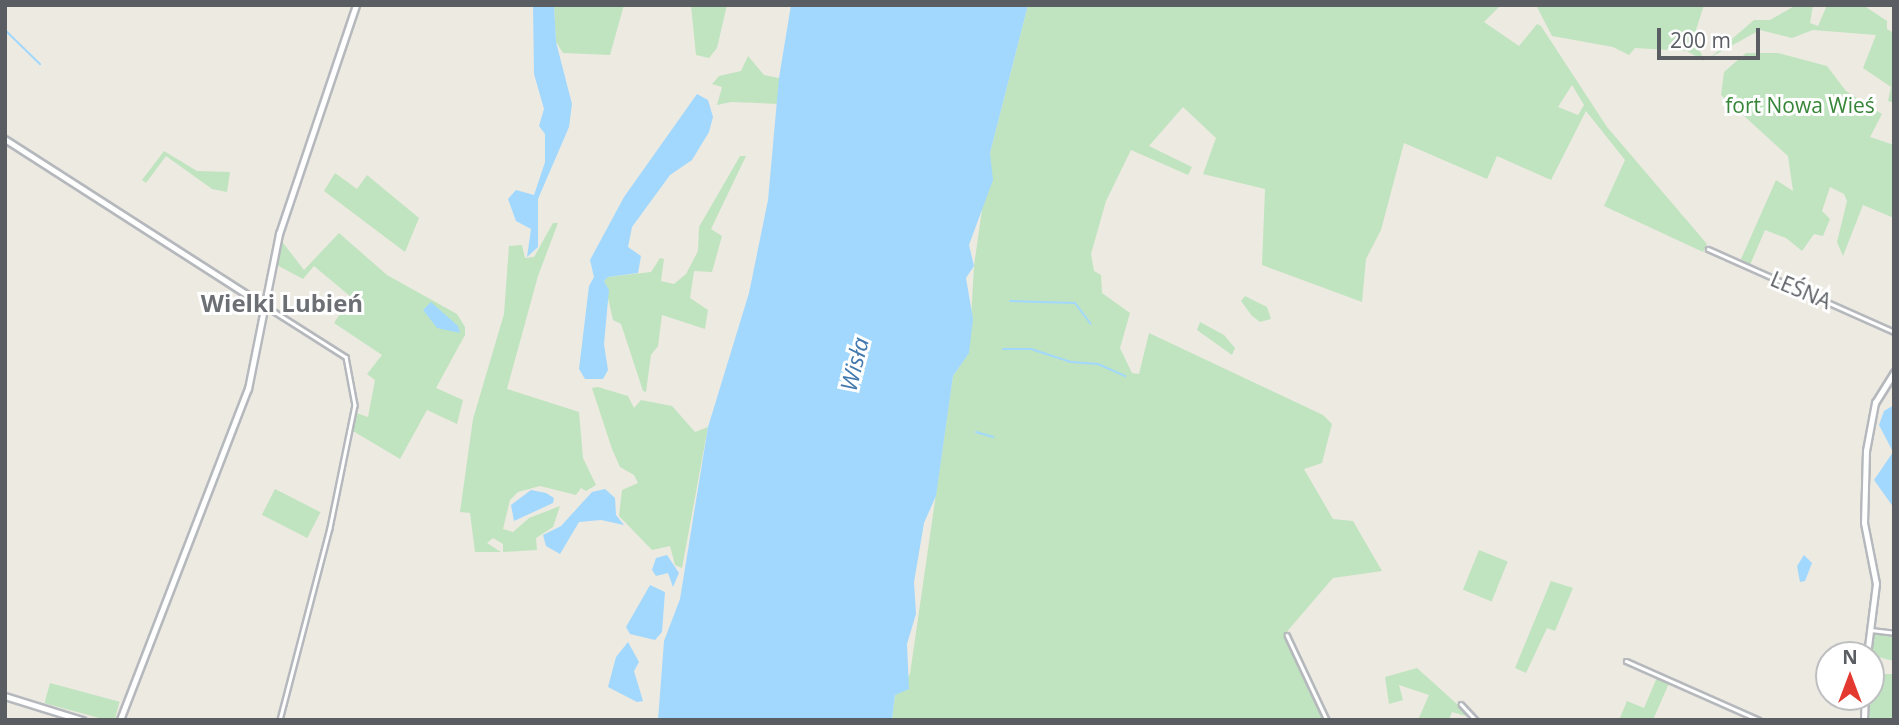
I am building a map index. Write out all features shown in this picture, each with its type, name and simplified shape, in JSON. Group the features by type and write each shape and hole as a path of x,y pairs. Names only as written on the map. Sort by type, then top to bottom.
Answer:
{"street":[{"path":"120,720 241,410 276,245 303,151 356,5"},
{"path":"5,139 346,357 355,405 333,515 280,720"},
{"name":"LEŚNA","path":"1708,249 1894,332"},
{"path":"1869,641 1876,584 1863,519 1866,451 1875,403 1894,372"},
{"path":"1871,629 1894,633"},
{"path":"1287,635 1327,720"},
{"path":"1626,661 1759,720"},
{"path":"5,696 82,720"},
{"path":"1461,704 1476,720"}],"green space":[{"path":"554,5 624,5 610,55 563,53 556,42"},
{"path":"691,5 727,5 717,48 709,58 696,55"},
{"path":"1028,5 1501,5 1484,22 1519,46 1537,24 1541,26 1607,127 1707,244 1703,252 1604,206 1625,160 1586,111 1551,180 1497,156 1487,179 1404,143 1381,230 1366,259 1362,302 1262,265 1265,189 1203,174 1216,138 1183,107 1149,146 1192,167 1188,175 1131,150 1106,201 1091,254 1094,271 1101,275 1102,293 1130,313 1120,348 1132,373 1139,374 1149,333 1323,415 1332,424 1322,463 1304,469 1333,519 1353,521 1382,571 1333,578 1284,635 1324,720 892,720 895,695 910,674 953,376 969,352 974,266 990,153","holes":["1572,85 1584,105 1578,115 1558,107"]},
{"path":"1536,5 1704,5 1694,36 1704,61 1687,51 1635,48 1629,55 1613,47 1552,36"},
{"path":"1796,5 1813,5 1810,23 1818,26 1827,5 1863,5 1887,21 1887,29 1894,33 1894,103 1888,101 1891,87 1863,68 1876,35 1813,30 1792,38 1760,30 1711,57 1754,20 1770,20"},
{"name":"fort Nowa Wieś","path":"1746,53 1778,53 1827,66 1846,91 1882,114 1870,137 1894,145 1894,218 1863,205 1843,256 1837,242 1847,201 1844,194 1830,187 1822,211 1830,219 1823,236 1814,234 1802,251 1786,238 1765,230 1750,265 1741,259 1776,180 1793,191 1788,156 1721,95 1724,72"},
{"path":"748,56 764,75 779,78 780,104 731,102 717,105 722,87 712,84 719,76 741,71"},
{"path":"164,151 197,171 230,172 227,192 212,189 166,156 146,183 142,180"},
{"path":"740,156 746,156 711,229 722,236 712,272 694,271 690,298 708,310 705,329 662,315 658,346 651,355 646,392 643,391 621,324 613,320 604,281 607,277 651,272 660,258 664,259 661,281 674,284 686,274 698,251 699,227"},
{"path":"335,173 357,189 367,175 419,218 405,252 324,191"},
{"path":"553,223 558,223 538,276 507,389 579,412 583,458 596,485 586,491 581,488 576,495 540,486 518,492 510,500 503,529 513,532 529,518 560,506 553,527 536,538 537,550 503,552 503,544 493,538 487,543 501,552 475,552 470,513 460,512 473,419 504,314 509,246 522,245 525,258 534,257"},
{"path":"339,233 387,275 457,314 465,327 465,335 436,388 463,400 457,424 427,410 400,459 353,431 356,413 368,417 375,380 367,374 382,355 334,323 351,297 314,266 303,279 275,264 280,239 304,270"},
{"path":"1245,296 1267,307 1271,319 1260,322 1252,316 1241,301"},
{"path":"1200,322 1224,335 1235,348 1232,355 1197,330"},
{"path":"598,387 628,396 634,408 641,400 672,406 695,432 708,427 682,568 675,565 670,546 652,550 619,516 622,490 638,483 634,475 620,467 612,449 592,388"},
{"path":"275,489 320,512 307,538 262,515"},
{"path":"1479,550 1508,562 1492,601 1463,590"},
{"path":"1551,581 1573,588 1555,631 1547,628 1526,673 1515,668"},
{"path":"1873,632 1894,635 1894,661 1885,659 1885,641 1872,641"},
{"path":"1417,668 1479,720 1452,712 1449,720 1418,720 1429,695 1399,685 1403,700 1389,704 1385,677"},
{"path":"1885,674 1893,674 1894,720 1866,720 1867,711 1885,711"},
{"path":"1658,675 1670,681 1653,720 1619,720 1627,701 1644,708"},
{"path":"50,683 120,702 115,720 45,703"}],"water":[{"path":"533,5 554,5 556,42 572,104 569,127 538,199 538,247 527,257 531,229 516,221 508,199 516,190 534,195 545,162 545,134 539,126 544,109 534,74"},
{"name":"Wisła","path":"791,5 1028,5 990,153 993,180 969,245 974,266 966,278 973,319 969,353 953,376 936,496 924,523 914,582 916,614 907,644 909,689 895,695 892,720 658,720 664,641 680,599 708,427 749,293 768,200 779,78"},
{"path":"697,94 708,100 713,117 709,132 692,160 670,175 632,227 628,247 641,256 638,273 608,277 604,281 609,290 604,344 608,370 603,379 585,379 579,369 589,286 594,277 590,260 624,197"},
{"path":"431,302 458,326 460,333 437,328 423,310"},
{"path":"1894,405 1894,508 1874,480 1893,452 1879,425 1884,411"},
{"path":"605,489 615,498 616,515 624,525 601,520 579,522 560,554 546,546 543,535 561,526 592,492"},
{"path":"531,490 546,493 554,498 553,503 514,521 511,505"},
{"path":"667,555 679,573 673,587 668,573 656,576 652,570 656,558"},
{"path":"1804,555 1812,563 1805,581 1800,582 1797,566"},
{"path":"650,585 665,592 662,632 655,640 630,634 626,627"},
{"path":"628,642 639,662 634,671 643,701 637,702 608,687 616,657"}],"waterway":[{"path":"5,30 40,64"},
{"path":"1010,301 1075,303 1091,324"},
{"path":"1003,349 1031,349 1071,362 1098,364 1125,376"},
{"path":"976,432 993,437"}],"district":[{"name":"Wielki Lubień","path":"282,303"}]}
